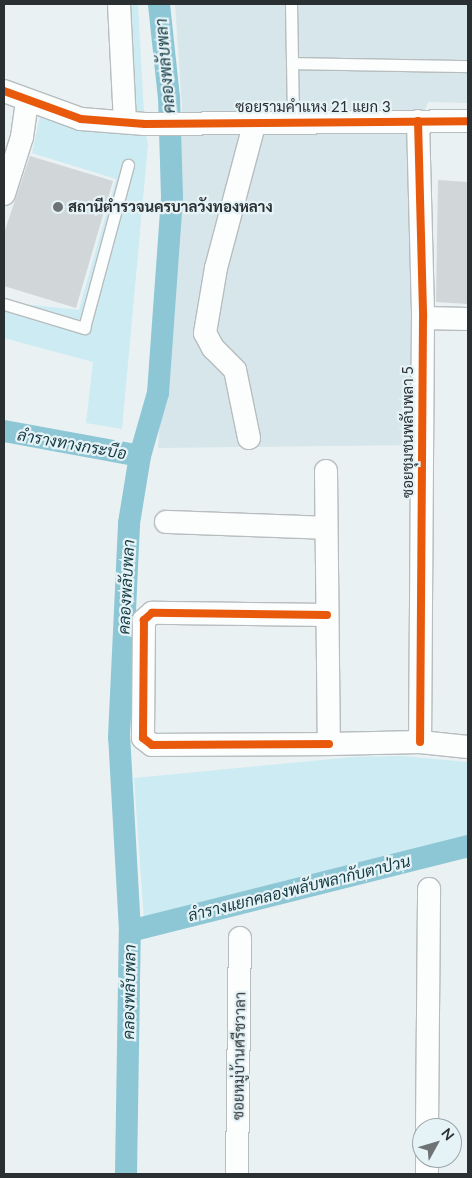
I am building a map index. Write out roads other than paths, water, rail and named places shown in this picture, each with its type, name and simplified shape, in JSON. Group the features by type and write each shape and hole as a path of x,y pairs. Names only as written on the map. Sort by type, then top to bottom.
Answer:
{"street":[{"path":"119,4 125,122"},
{"name":"ซอยรามคำแหง 21 แยก 3","path":"4,91 81,119 158,125 255,121 468,122"},
{"path":"4,194 22,137 27,100"},
{"path":"249,438 235,370 213,348 205,333 216,268 255,121"},
{"name":"ซอยชุมชนพลับพลา 5","path":"418,121 423,318 420,742"},
{"path":"423,318 468,319"},
{"path":"326,470 329,744"},
{"path":"166,522 326,528"},
{"path":"327,615 152,613 144,620 142,738 152,745 420,742 468,747"},
{"path":"427,1118 429,889"},
{"name":"ซอยหมู่บ้านศรีชวาลา","path":"238,1174 240,938"}],"lane":[{"path":"291,4 293,121"},
{"path":"292,63 468,66"},
{"path":"4,304 84,328 128,165"}],"waterway":[{"name":"คลองพลับพลา","path":"126,1174 130,931 119,737 129,523 140,456 158,393 172,197 169,98 159,4"},
{"name":"ลำรางทางกระบือ","path":"4,431 140,456"},
{"name":"ลำรางแยกคลองพลับพลากับตาป่วน","path":"130,931 468,846"}],"place":[{"name":"สถานีตำรวจนครบาลวังทองหลาง","path":"58,207"}]}
